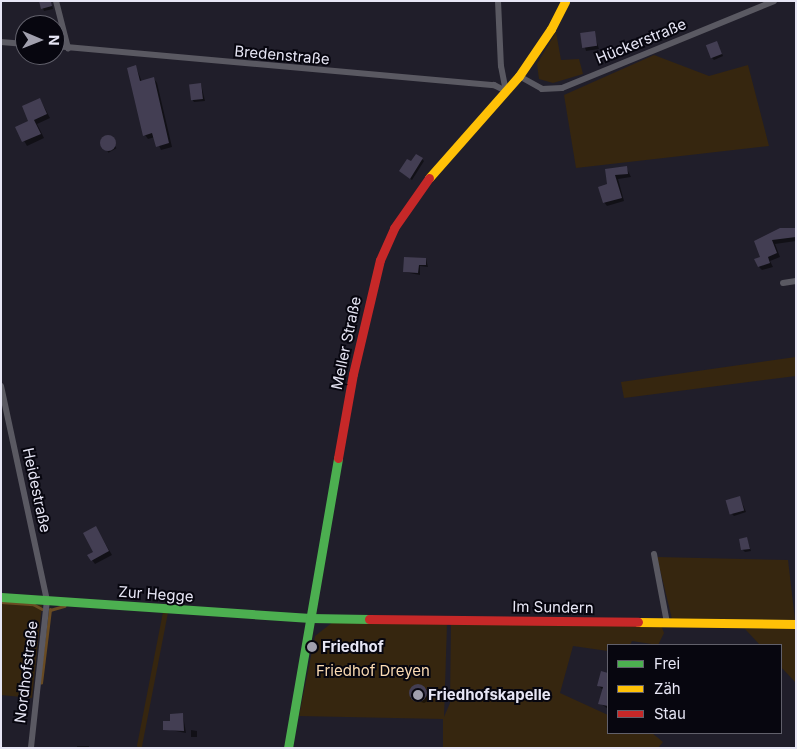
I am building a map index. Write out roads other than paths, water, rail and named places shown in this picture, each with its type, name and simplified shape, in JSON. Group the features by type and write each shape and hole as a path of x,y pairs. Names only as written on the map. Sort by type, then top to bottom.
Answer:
{"main road":[{"name":"Meller Straße","path":"288,748 360,337 380,260 394,228 416,193 519,76 551,29 565,1"},
{"name":"Zur Hegge","path":"1,597 310,618"},
{"name":"Im Sundern","path":"310,618 796,624"}],"street":[{"path":"56,1 68,48"},
{"path":"498,1 501,66 506,91"},
{"name":"Hückerstraße","path":"519,76 542,88 562,88 774,1"},
{"path":"1,42 15,43"},
{"name":"Bredenstraße","path":"65,48 494,85 506,91"},
{"path":"783,283 796,281"},
{"name":"Heidestraße","path":"1,386 47,600"},
{"path":"654,554 666,623"},
{"name":"Nordhofstraße","path":"31,748 47,600"}],"waterway":[{"path":"1,602 33,604 42,609"},
{"path":"41,683 50,610 64,606"}],"place":[{"name":"Friedhof","path":"312,647"},
{"name":"Friedhofskapelle","path":"418,695"}],"park label":[{"name":"Friedhof Dreyen","path":"373,671"}]}
